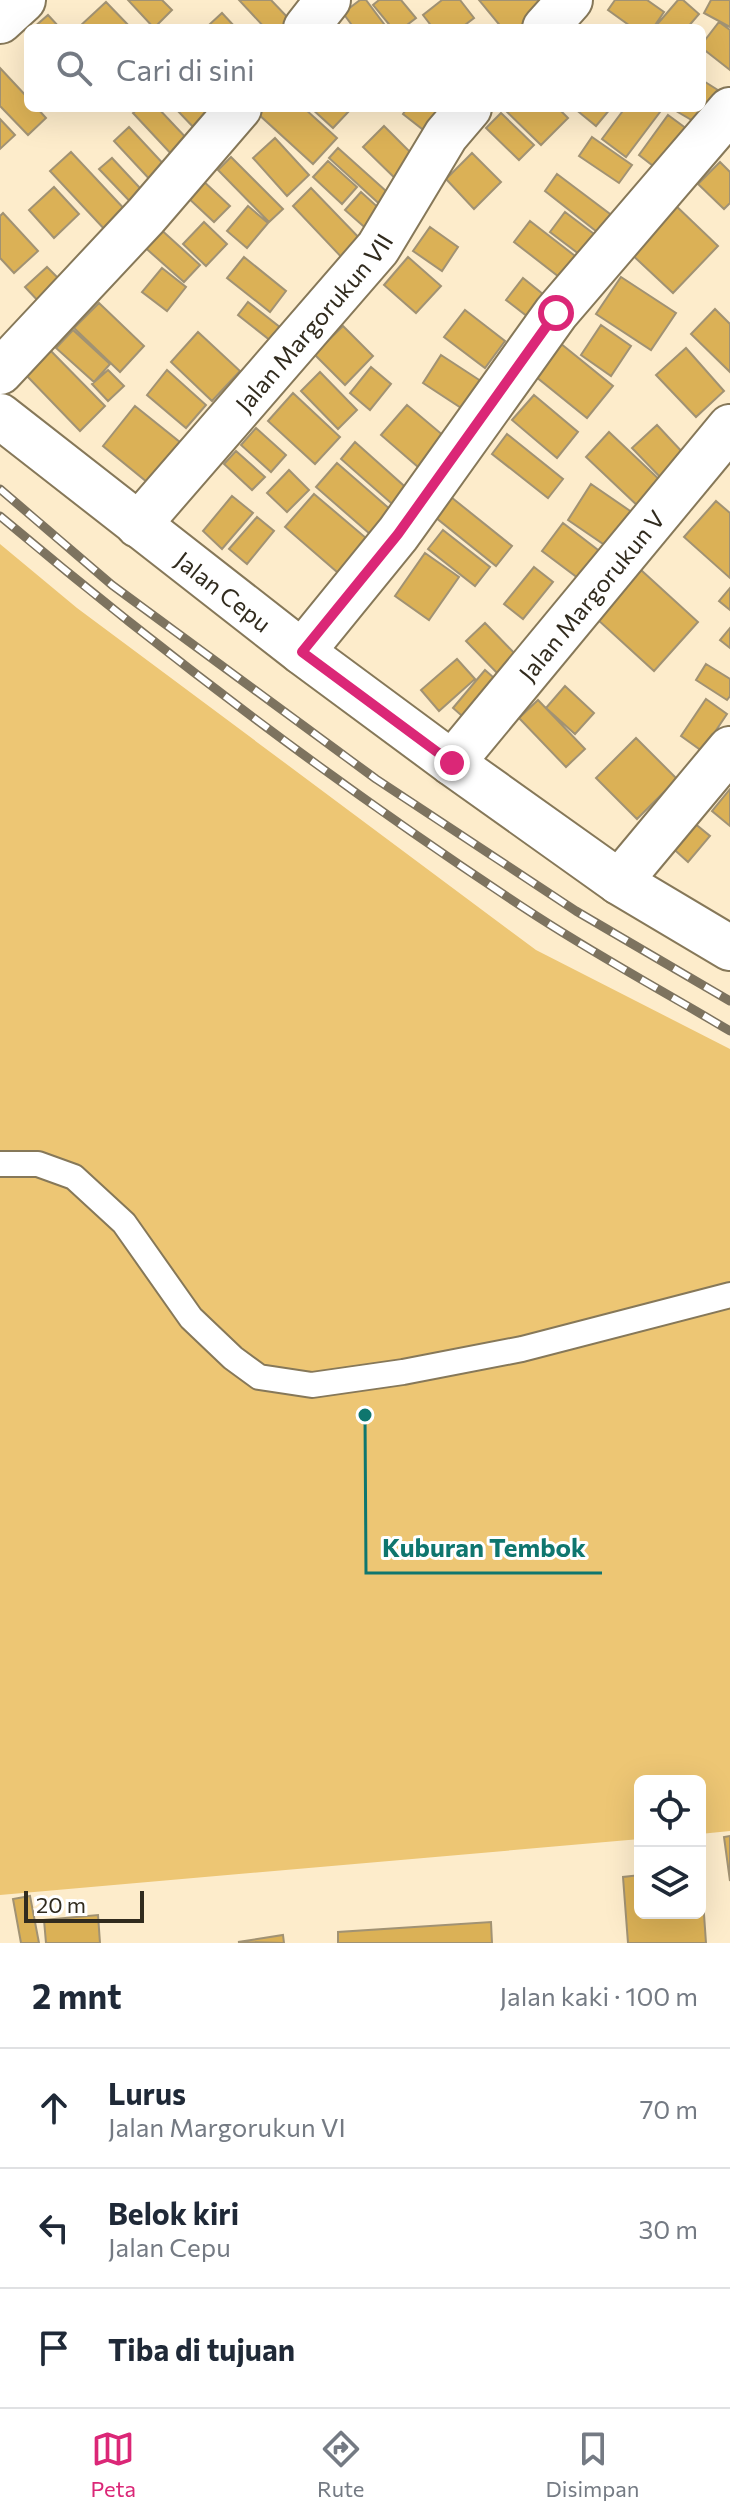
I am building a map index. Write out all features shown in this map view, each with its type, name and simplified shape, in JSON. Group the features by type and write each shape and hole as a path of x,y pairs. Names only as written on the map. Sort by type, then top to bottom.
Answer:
{"street":[{"path":"0,21 23,0"},
{"path":"309,24 328,0"},
{"path":"549,24 570,0"},
{"path":"302,652 398,534 556,313 730,110"},
{"path":"0,372 146,216 236,112"},
{"name":"Jalan Margorukun VII","path":"138,525 378,248 446,135 466,112"},
{"name":"Jalan Cepu","path":"0,416 302,652 452,763 619,882 730,948"},
{"name":"Jalan Margorukun V","path":"452,763 730,427"},
{"path":"619,882 730,749"}],"lane":[{"path":"0,1164 38,1164 74,1177 124,1223 191,1318 233,1358 259,1377 312,1385 403,1372 522,1349 730,1295"}],"shaded area":[{"path":"0,544 77,608 536,950 730,1049 730,1831 706,1833 706,1775 634,1775 634,1840 0,1895"}],"building":[{"path":"128,0 162,0 172,10 158,24 150,24"},
{"path":"239,0 271,0 291,21 288,24 261,24"},
{"path":"360,0 366,0 384,24 351,24 343,13"},
{"path":"379,0 401,0 416,18 408,24 389,24 373,5"},
{"path":"442,0 460,0 474,18 466,24 430,24 423,15"},
{"path":"479,0 547,0 533,24 499,24"},
{"path":"615,0 647,0 664,12 656,24 627,24 608,10"},
{"path":"678,0 683,0 699,14 690,24 657,24"},
{"path":"711,0 730,0 730,27 704,13"},
{"path":"106,2 127,24 82,24"},
{"path":"222,13 232,24 210,24"},
{"path":"48,15 56,24 38,24"},
{"path":"719,22 730,30 730,70 706,51 706,39"},
{"path":"0,68 24,94 24,112 41,112 46,118 28,135 0,106"},
{"path":"706,83 721,92 700,125 678,112 706,112"},
{"path":"162,112 191,143 175,158 133,113"},
{"path":"179,112 217,112 197,131"},
{"path":"256,112 308,112 337,138 313,164"},
{"path":"315,112 348,112 333,128"},
{"path":"437,112 440,115 426,132 403,114"},
{"path":"507,112 562,112 568,118 541,145"},
{"path":"579,112 608,112 596,126"},
{"path":"622,112 660,112 626,157 602,139"},
{"path":"501,113 534,145 519,160 486,128"},
{"path":"668,115 691,132 661,172 639,155"},
{"path":"0,119 15,135 0,149"},
{"path":"384,126 423,165 403,186 363,147"},
{"path":"129,127 169,170 154,184 114,141"},
{"path":"592,137 632,165 619,183 579,156"},
{"path":"275,138 309,175 287,196 253,158"},
{"path":"338,148 395,199 385,209 329,158"},
{"path":"71,152 129,214 108,233 50,171"},
{"path":"472,153 501,182 474,209 446,179"},
{"path":"231,157 283,209 269,222 218,170"},
{"path":"112,158 153,202 141,213 99,169"},
{"path":"328,161 357,187 342,204 313,177"},
{"path":"720,162 730,172 730,203 724,209 698,184"},
{"path":"557,174 614,217 601,235 545,191"},
{"path":"200,178 230,206 214,222 185,195"},
{"path":"54,187 79,214 54,238 29,210"},
{"path":"311,188 366,245 347,263 293,206"},
{"path":"361,192 393,221 378,239 345,210"},
{"path":"673,203 718,246 673,293 627,250"},
{"path":"248,206 268,223 247,248 227,231"},
{"path":"565,212 594,234 579,254 550,232"},
{"path":"3,213 38,251 14,273 0,258 0,216"},
{"path":"530,221 579,259 563,280 514,242"},
{"path":"204,222 227,244 206,266 183,244"},
{"path":"157,226 200,265 184,282 141,244"},
{"path":"430,227 458,247 442,271 413,251"},
{"path":"244,257 286,291 270,312 227,278"},
{"path":"408,257 441,286 416,313 384,285"},
{"path":"47,267 63,283 41,304 25,287"},
{"path":"162,268 186,287 167,311 142,292"},
{"path":"621,277 676,313 651,350 596,314"},
{"path":"523,278 549,299 532,320 506,300"},
{"path":"248,302 281,328 271,341 238,315"},
{"path":"99,303 144,346 120,372 74,328"},
{"path":"715,309 730,324 730,372 691,334"},
{"path":"465,310 505,341 485,368 444,337"},
{"path":"601,325 631,346 611,376 581,355"},
{"path":"343,326 373,356 345,385 314,354"},
{"path":"73,330 110,364 94,382 56,348"},
{"path":"198,332 240,371 212,401 171,362"},
{"path":"560,343 613,386 587,418 535,376"},
{"path":"686,348 724,391 696,417 656,375"},
{"path":"50,350 105,406 80,431 25,374"},
{"path":"441,355 493,389 475,417 423,383"},
{"path":"371,367 391,384 370,410 350,393"},
{"path":"108,370 124,386 108,401 92,384"},
{"path":"167,370 206,405 186,428 147,395"},
{"path":"320,372 357,410 338,429 301,391"},
{"path":"293,393 340,437 315,464 268,421"},
{"path":"534,395 578,432 557,458 512,420"},
{"path":"407,405 451,442 425,473 381,435"},
{"path":"135,406 191,451 158,491 103,446"},
{"path":"657,425 685,455 661,478 632,448"},
{"path":"256,428 286,455 271,472 241,445"},
{"path":"609,432 663,483 640,508 586,457"},
{"path":"507,434 563,479 548,498 492,454"},
{"path":"355,442 412,493 399,510 341,459"},
{"path":"236,451 265,477 252,490 224,464"},
{"path":"337,463 391,510 370,534 316,487"},
{"path":"289,470 309,490 287,512 267,493"},
{"path":"591,484 636,515 612,550 568,520"},
{"path":"314,494 373,544 344,578 285,527"},
{"path":"232,496 253,513 222,549 203,531"},
{"path":"451,497 512,546 496,566 435,517"},
{"path":"716,501 730,513 730,578 684,537"},
{"path":"257,517 274,531 247,564 229,549"},
{"path":"563,523 611,560 590,587 542,551"},
{"path":"443,530 490,567 475,586 428,549"},
{"path":"425,553 459,577 429,620 395,596"},
{"path":"534,567 553,582 523,619 504,604"},
{"path":"641,570 698,622 654,671 597,619"},
{"path":"730,588 730,610 719,601"},
{"path":"485,623 521,660 502,678 466,641"},
{"path":"730,628 730,648 720,640"},
{"path":"457,659 475,679 439,711 421,690"},
{"path":"706,664 730,679 730,696 727,700 696,680"},
{"path":"485,670 502,685 469,722 453,708"},
{"path":"565,686 594,713 575,734 546,708"},
{"path":"706,699 727,714 702,751 681,736"},
{"path":"538,700 585,749 566,767 519,718"},
{"path":"636,738 677,779 637,819 596,778"},
{"path":"730,789 730,826 712,811"},
{"path":"688,818 710,836 688,862 667,843"},
{"path":"730,1836 730,1881 724,1837"},
{"path":"634,1876 634,1919 704,1919 706,1943 628,1943 623,1877"},
{"path":"30,1896 39,1943 21,1943 13,1899"},
{"path":"98,1915 100,1943 46,1943 44,1920"},
{"path":"491,1922 492,1943 338,1943 338,1932"},
{"path":"283,1935 284,1943 238,1942"}],"railway":[{"path":"0,489 112,585 376,779 576,911 730,1001"},
{"path":"0,516 196,674 399,823 561,932 730,1031"}],"place":[{"name":"Kuburan Tembok","path":"365,1415"}],"route":[{"path":"452,763 302,652 398,534 556,313"}]}
